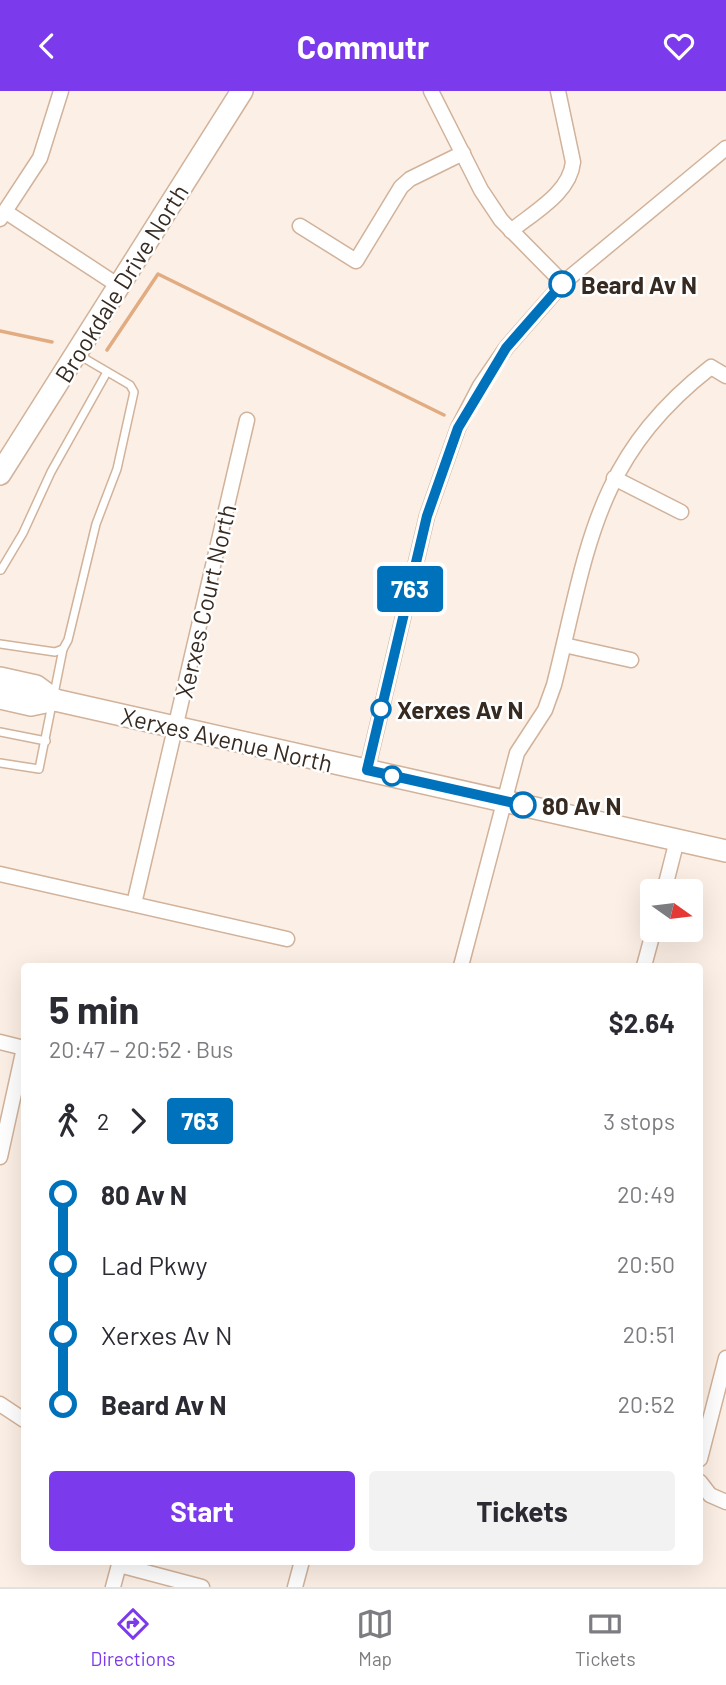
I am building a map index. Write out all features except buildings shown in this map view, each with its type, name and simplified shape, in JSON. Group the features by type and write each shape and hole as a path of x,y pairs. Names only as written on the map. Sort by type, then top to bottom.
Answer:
{"street":[{"path":"61,91 40,158 3,216 120,286"},
{"name":"Brookdale Drive North","path":"3,463 120,286 242,91"},
{"path":"431,91 481,190 511,231 563,283"},
{"path":"511,231 567,185 572,173 573,162 558,91"},
{"path":"367,770 427,516 458,428 506,348 563,283 726,148"},
{"path":"300,226 356,261 401,187 410,179 463,153"},
{"path":"462,963 517,753 545,710 596,518 614,478 654,418 681,391 711,367 726,376"},
{"name":"Xerxes Court North","path":"134,904 247,420"},
{"path":"614,478 681,512"},
{"path":"564,645 632,660"},
{"name":"Xerxes Avenue North","path":"0,678 36,686 55,700 726,851"},
{"name":"Xerxes Avenue North","path":"0,698 31,705 55,700"},
{"path":"667,879 677,839"},
{"path":"0,874 287,939"},
{"path":"645,963 650,942"},
{"path":"0,1042 21,1047"},
{"path":"0,1157 21,1062"},
{"path":"703,1447 726,1358"},
{"path":"0,1404 21,1418"},
{"path":"703,1486 710,1495 726,1502"},
{"path":"113,1587 118,1565"},
{"path":"126,1565 202,1587"},
{"path":"295,1587 301,1565"}],"lane":[{"path":"0,763 39,769 55,700 63,649 68,641 96,524 117,469 134,400 130,385 76,354"},
{"path":"0,570 23,533 57,460 107,372"},
{"path":"0,644 55,652 63,649"},
{"path":"0,732 46,741"}],"waterway":[{"path":"107,350 158,274 444,415"},
{"path":"0,331 52,342"}],"bus line":[{"name":"763","path":"523,805 367,770 440,471 480,386 506,348 562,284"}],"place":[{"name":"Beard Av N","path":"562,284"},
{"name":"Xerxes Av N","path":"381,709"},
{"name":"80 Av N","path":"523,805"}]}
